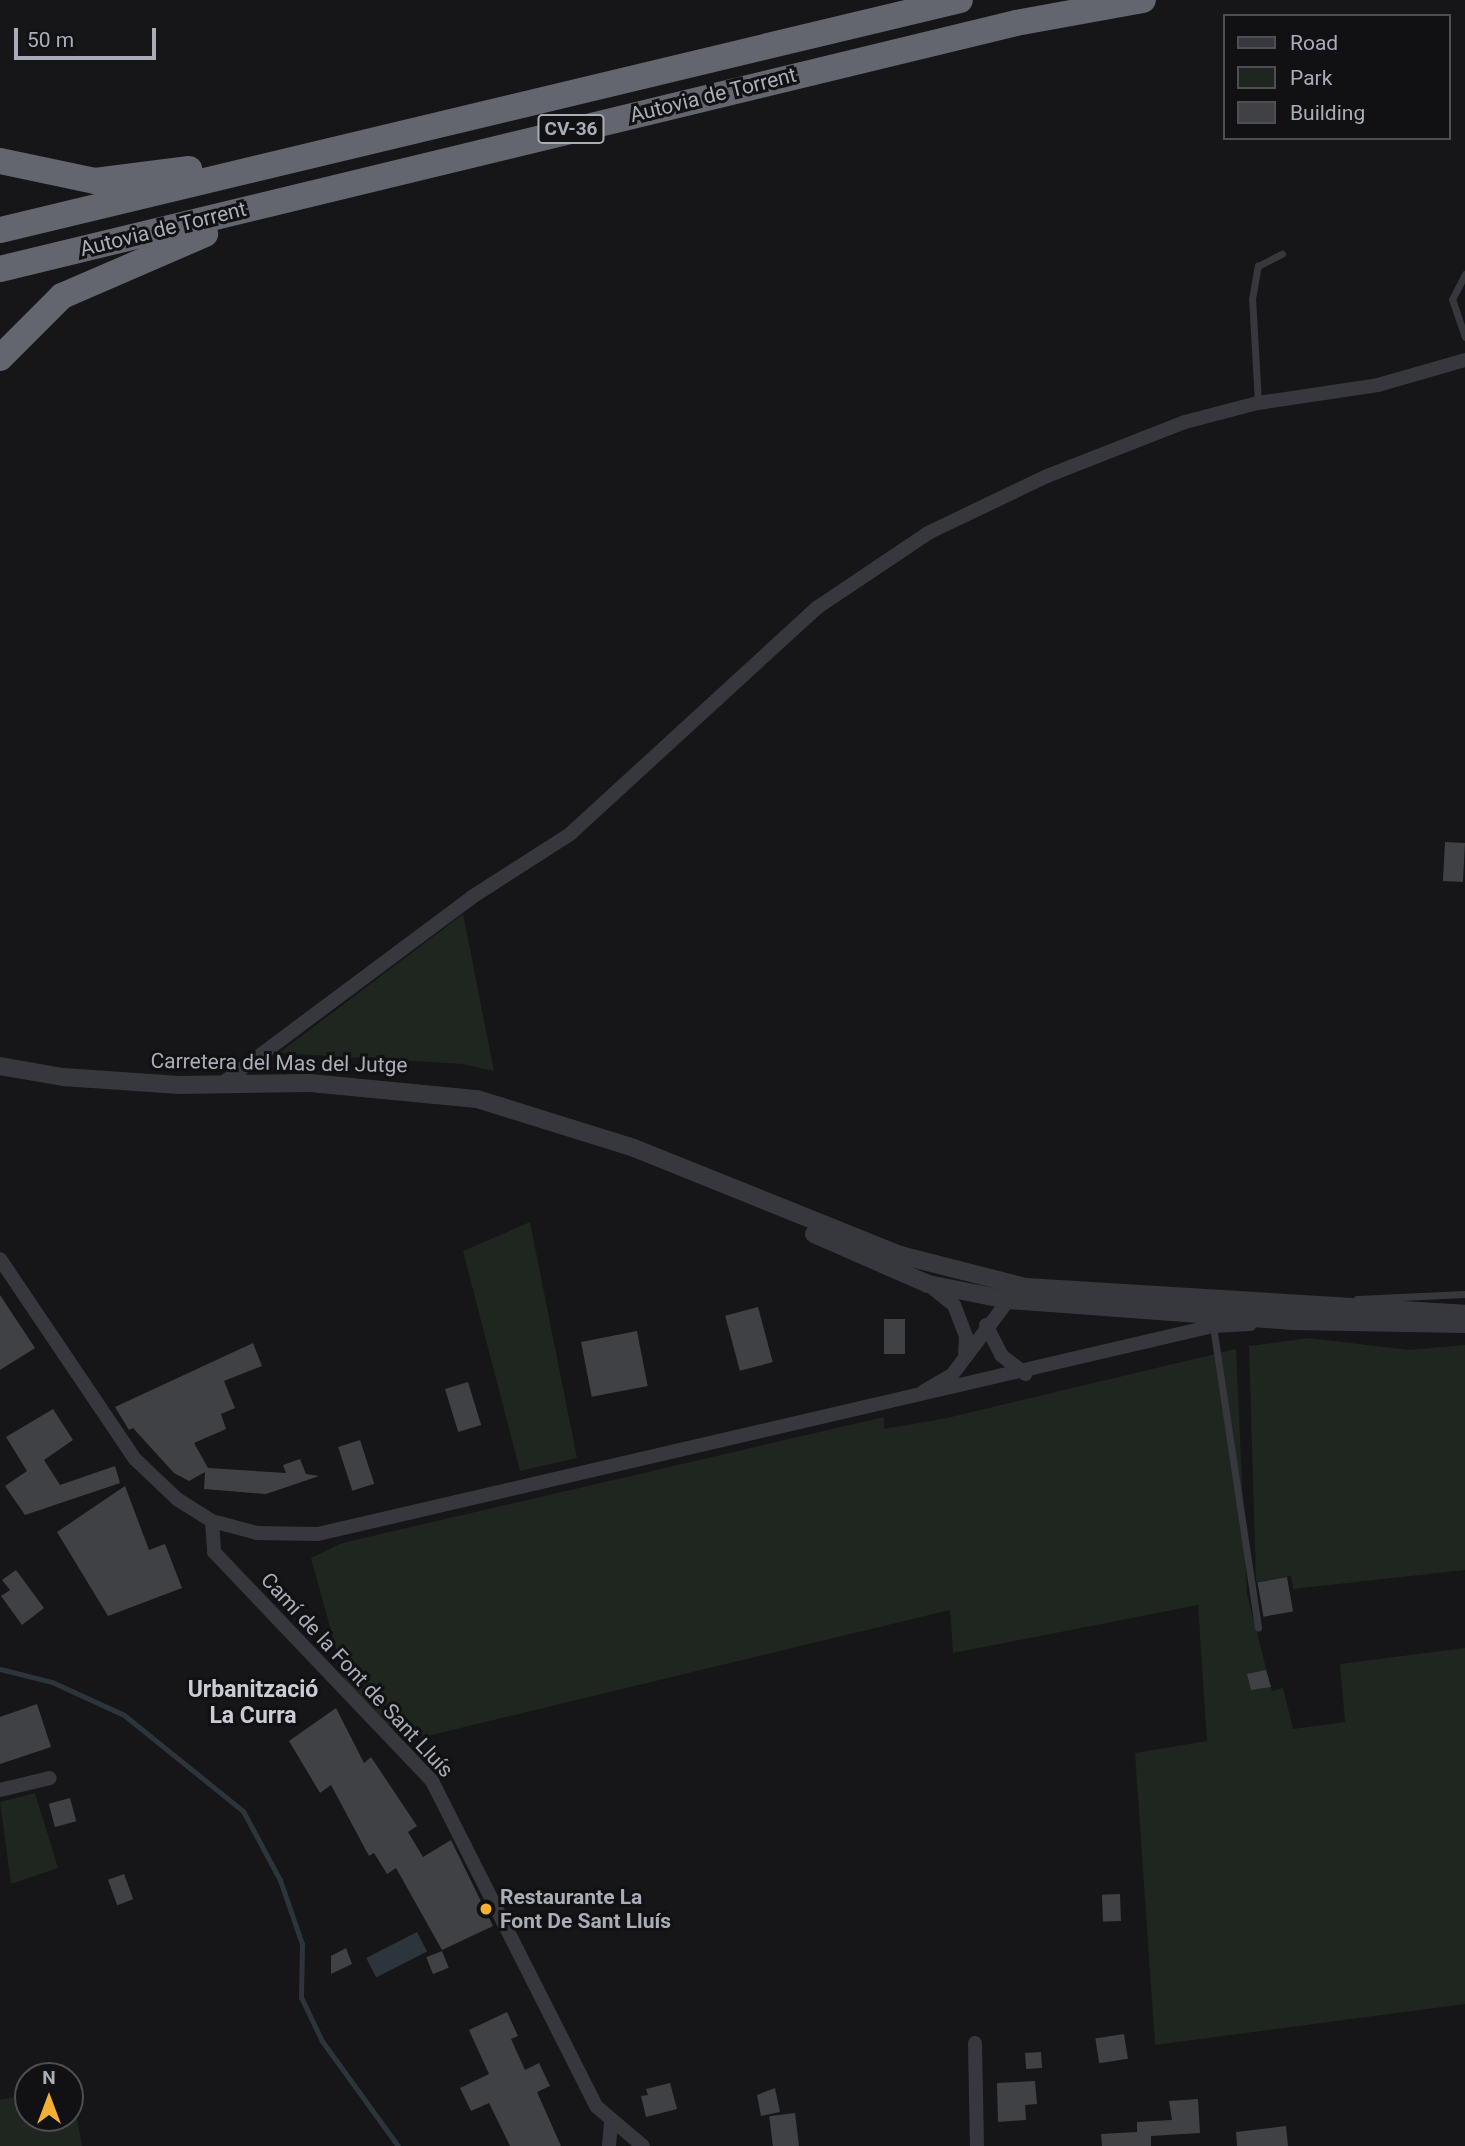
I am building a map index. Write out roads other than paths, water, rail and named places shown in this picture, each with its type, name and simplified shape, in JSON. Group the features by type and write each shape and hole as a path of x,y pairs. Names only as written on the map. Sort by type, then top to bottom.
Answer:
{"highway":[{"name":"Autovia de Torrent","path":"0,230 960,0"},
{"name":"Autovia de Torrent","path":"0,269 1016,23 1143,0"},
{"path":"0,161 95,181 183,170 558,78 710,58"},
{"path":"0,358 62,296 188,238 570,142 719,93"}],"street":[{"path":"219,1085 472,897 570,834 818,607 928,533 1047,476 1138,438 1258,402 1378,385 1465,360"},
{"name":"Carretera del Mas del Jutge","path":"0,1066 62,1077 219,1085 324,1084 477,1099 535,1113 673,1165"},
{"path":"673,1165 928,1284 1008,1300 1293,1321 1465,1325"},
{"path":"673,1165 900,1255 1026,1287 1465,1314"},
{"path":"0,1259 135,1459 177,1499 212,1521 257,1533 318,1534 1025,1374 1213,1326 1293,1321"},
{"path":"928,1284 958,1314 968,1345 962,1360"},
{"path":"897,1403 941,1382 962,1360 986,1325 1008,1300 1026,1287"},
{"path":"986,1325 1001,1354 1025,1374"},
{"name":"Camí de la Font de Sant Lluís","path":"212,1521 214,1552 432,1780 597,2107 611,2124 643,2146"},
{"path":"0,1790 50,1778"},
{"path":"975,2043 977,2146"},
{"path":"609,2146 611,2124"}],"lane":[{"path":"1258,402 1251,351 1252,299 1258,266 1282,254"},
{"path":"1465,274 1452,299 1465,337"},
{"path":"1294,1302 1465,1294"},
{"path":"1213,1326 1258,1628"}],"waterway":[{"path":"0,1669 52,1682 124,1715 243,1811 280,1880 302,1944 301,1997 322,2041 398,2146"}],"place":[{"name":"Restaurante La Font De Sant Lluís","path":"486,1909"}],"district":[{"name":"Urbanització La Curra","path":"253,1703"}]}
